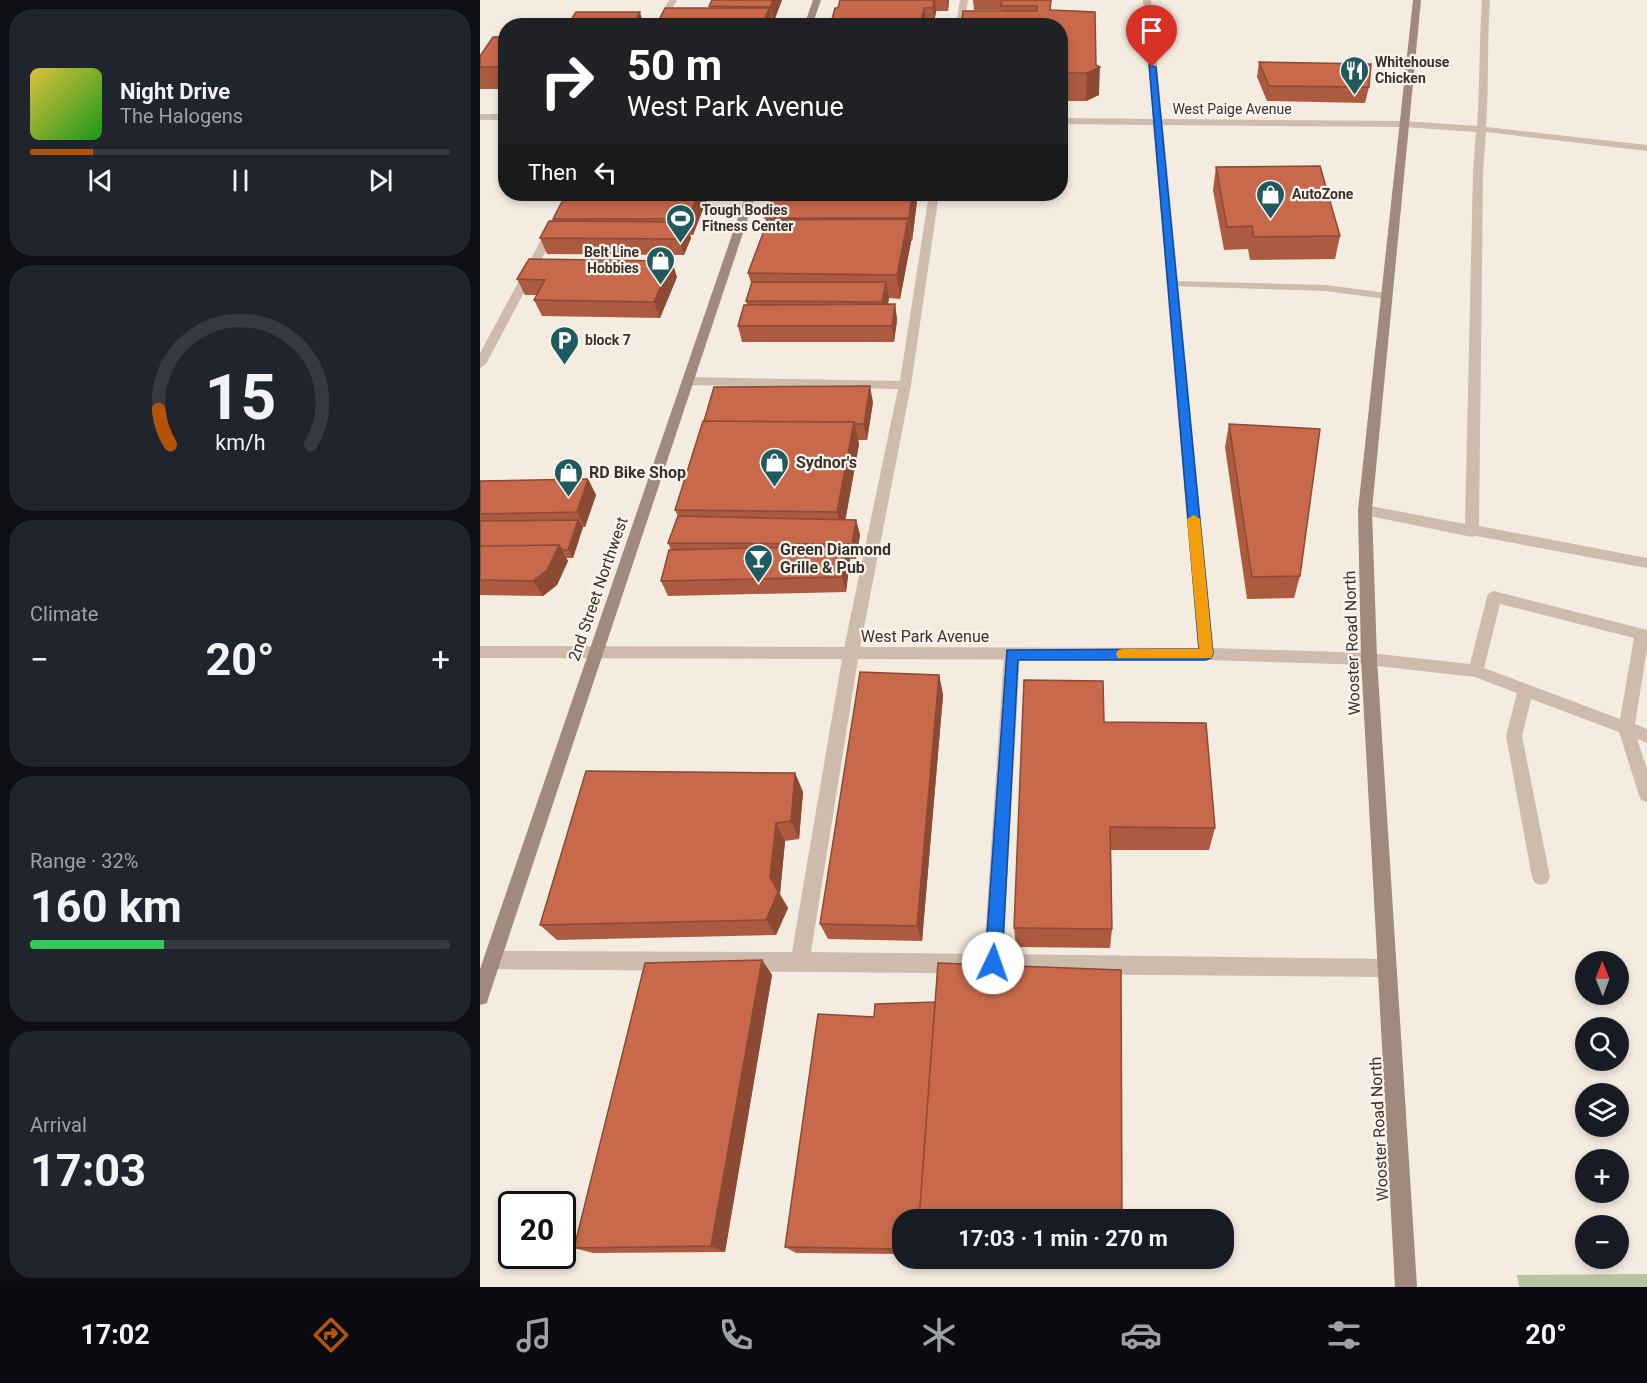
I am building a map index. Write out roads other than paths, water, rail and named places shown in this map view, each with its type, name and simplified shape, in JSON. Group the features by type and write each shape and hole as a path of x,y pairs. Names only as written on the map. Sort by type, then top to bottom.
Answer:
{"main road":[{"path":"810,18 816,0"},
{"name":"Wooster Road North","path":"1406,1287 1370,659 1365,510 1417,0"},
{"name":"2nd Street Northwest","path":"480,996 749,201"}],"street":[{"path":"663,18 673,0"},
{"path":"961,18 964,0"},
{"path":"1147,0 1206,654"},
{"path":"1472,532 1475,321 1484,90 1482,55 1486,0"},
{"path":"480,117 498,117"},
{"name":"West Paige Avenue","path":"1068,121 1404,124 1481,129 1647,148"},
{"path":"480,364 567,201"},
{"path":"800,961 851,653 905,385 933,201"},
{"path":"1172,284 1326,288 1386,296"},
{"path":"687,381 905,385"},
{"path":"1365,510 1472,532 1647,563"},
{"path":"1476,671 1494,597 1642,634 1626,729 1647,795"},
{"name":"West Park Avenue","path":"480,652 1206,654 1370,659 1476,671 1647,736"},
{"path":"993,963 1012,654"},
{"path":"1525,690 1514,736 1541,877"},
{"path":"492,960 1388,968"}],"place":[{"name":"Whitehouse Chicken","path":"1354,96"},
{"name":"AutoZone","path":"1271,220"},
{"name":"Tough Bodies Fitness Center","path":"681,244"},
{"name":"Belt Line Hobbies","path":"660,286"},
{"name":"block 7","path":"564,366"},
{"name":"Sydnor's","path":"775,488"},
{"name":"RD Bike Shop","path":"568,498"},
{"name":"Green Diamond Grille & Pub","path":"759,584"}]}
